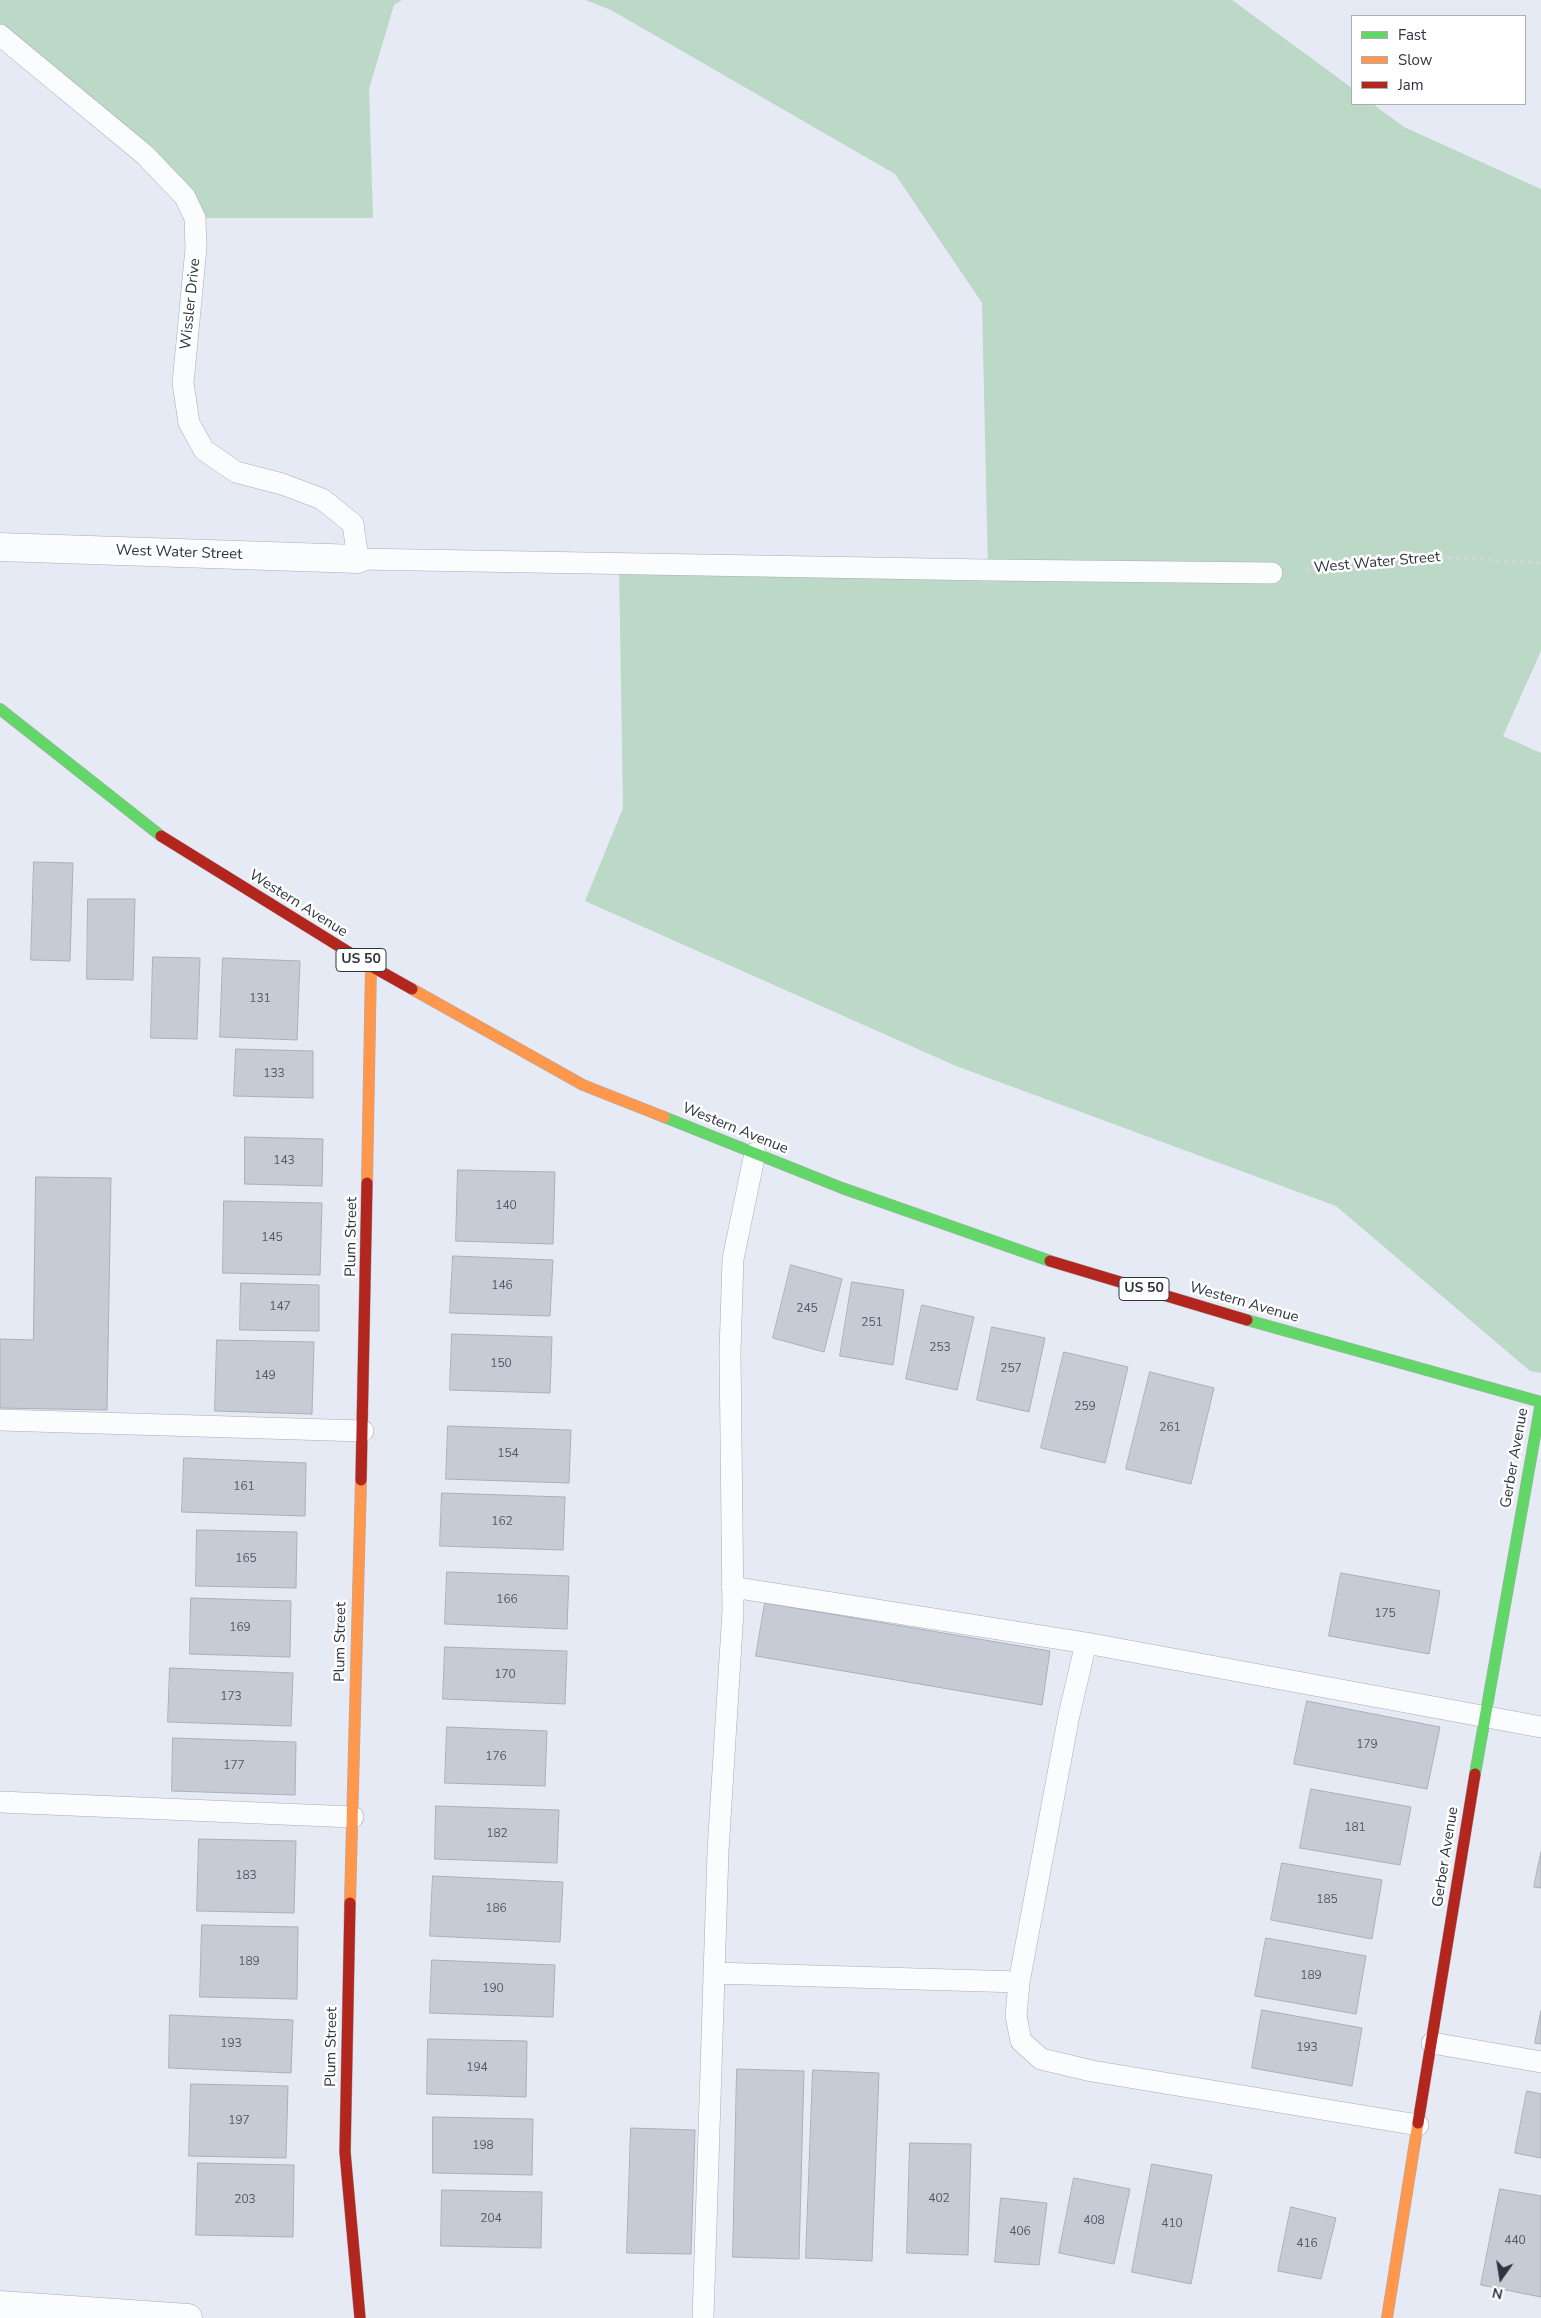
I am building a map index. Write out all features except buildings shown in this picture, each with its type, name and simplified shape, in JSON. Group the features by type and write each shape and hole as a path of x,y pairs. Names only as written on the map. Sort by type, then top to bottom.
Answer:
{"street":[{"name":"West Water Street","path":"0,547 358,559"},
{"name":"Western Avenue","path":"0,712 168,842 371,966 583,1085 842,1188 1061,1264 1293,1333 1541,1402"},
{"name":"Plum Street","path":"360,2318 345,2152 363,1432 371,966"},
{"name":"Gerber Avenue","path":"1387,2318 1484,1717 1541,1402"},
{"path":"0,2306 188,2318"}],"lane":[{"name":"Wissler Drive","path":"0,35 145,155 185,196 195,218 196,248 183,383 189,423 204,450 236,472 282,484 322,499 353,524 358,559"},
{"path":"358,559 1272,573"},
{"path":"702,2318 714,1973 732,1587 730,1352 733,1259 755,1153"},
{"path":"0,1420 363,1432"},
{"path":"732,1587 1086,1643 1541,1727"},
{"path":"1086,1643 1069,1715 1018,1982 1016,2016 1021,2041 1041,2060 1418,2125"},
{"path":"0,1802 353,1817"},
{"path":"714,1973 1018,1982"},
{"path":"1432,2043 1541,2062"}],"path":[{"name":"West Water Street","path":"1272,573 1426,556 1541,563"}],"green space":[{"path":"0,0 402,0 394,5 369,89 373,218 195,218 185,197 0,35"},
{"path":"585,0 1232,0 1351,87 1351,105 1374,105 1404,127 1541,189 1541,651 1503,736 1541,753 1541,1373 1530,1371 1336,1206 956,1066 585,901 623,808 619,564 988,570 982,303 895,174 611,10"}],"traffic: fast":[{"path":"0,709 161,836"},
{"path":"664,1117 842,1188 1050,1261"},
{"path":"1247,1320 1541,1402"},
{"path":"1475,1774 1541,1402"}],"traffic: slow":[{"path":"367,1183 371,966"},
{"path":"412,989 583,1085 664,1117"},
{"path":"350,1903 361,1480"},
{"path":"1387,2318 1418,2123"}],"traffic: jam":[{"path":"161,836 371,966 412,989"},
{"path":"361,1480 367,1183"},
{"path":"1050,1261 1247,1320"},
{"path":"1418,2123 1475,1774"},
{"path":"350,1903 345,2152 360,2318"}]}
